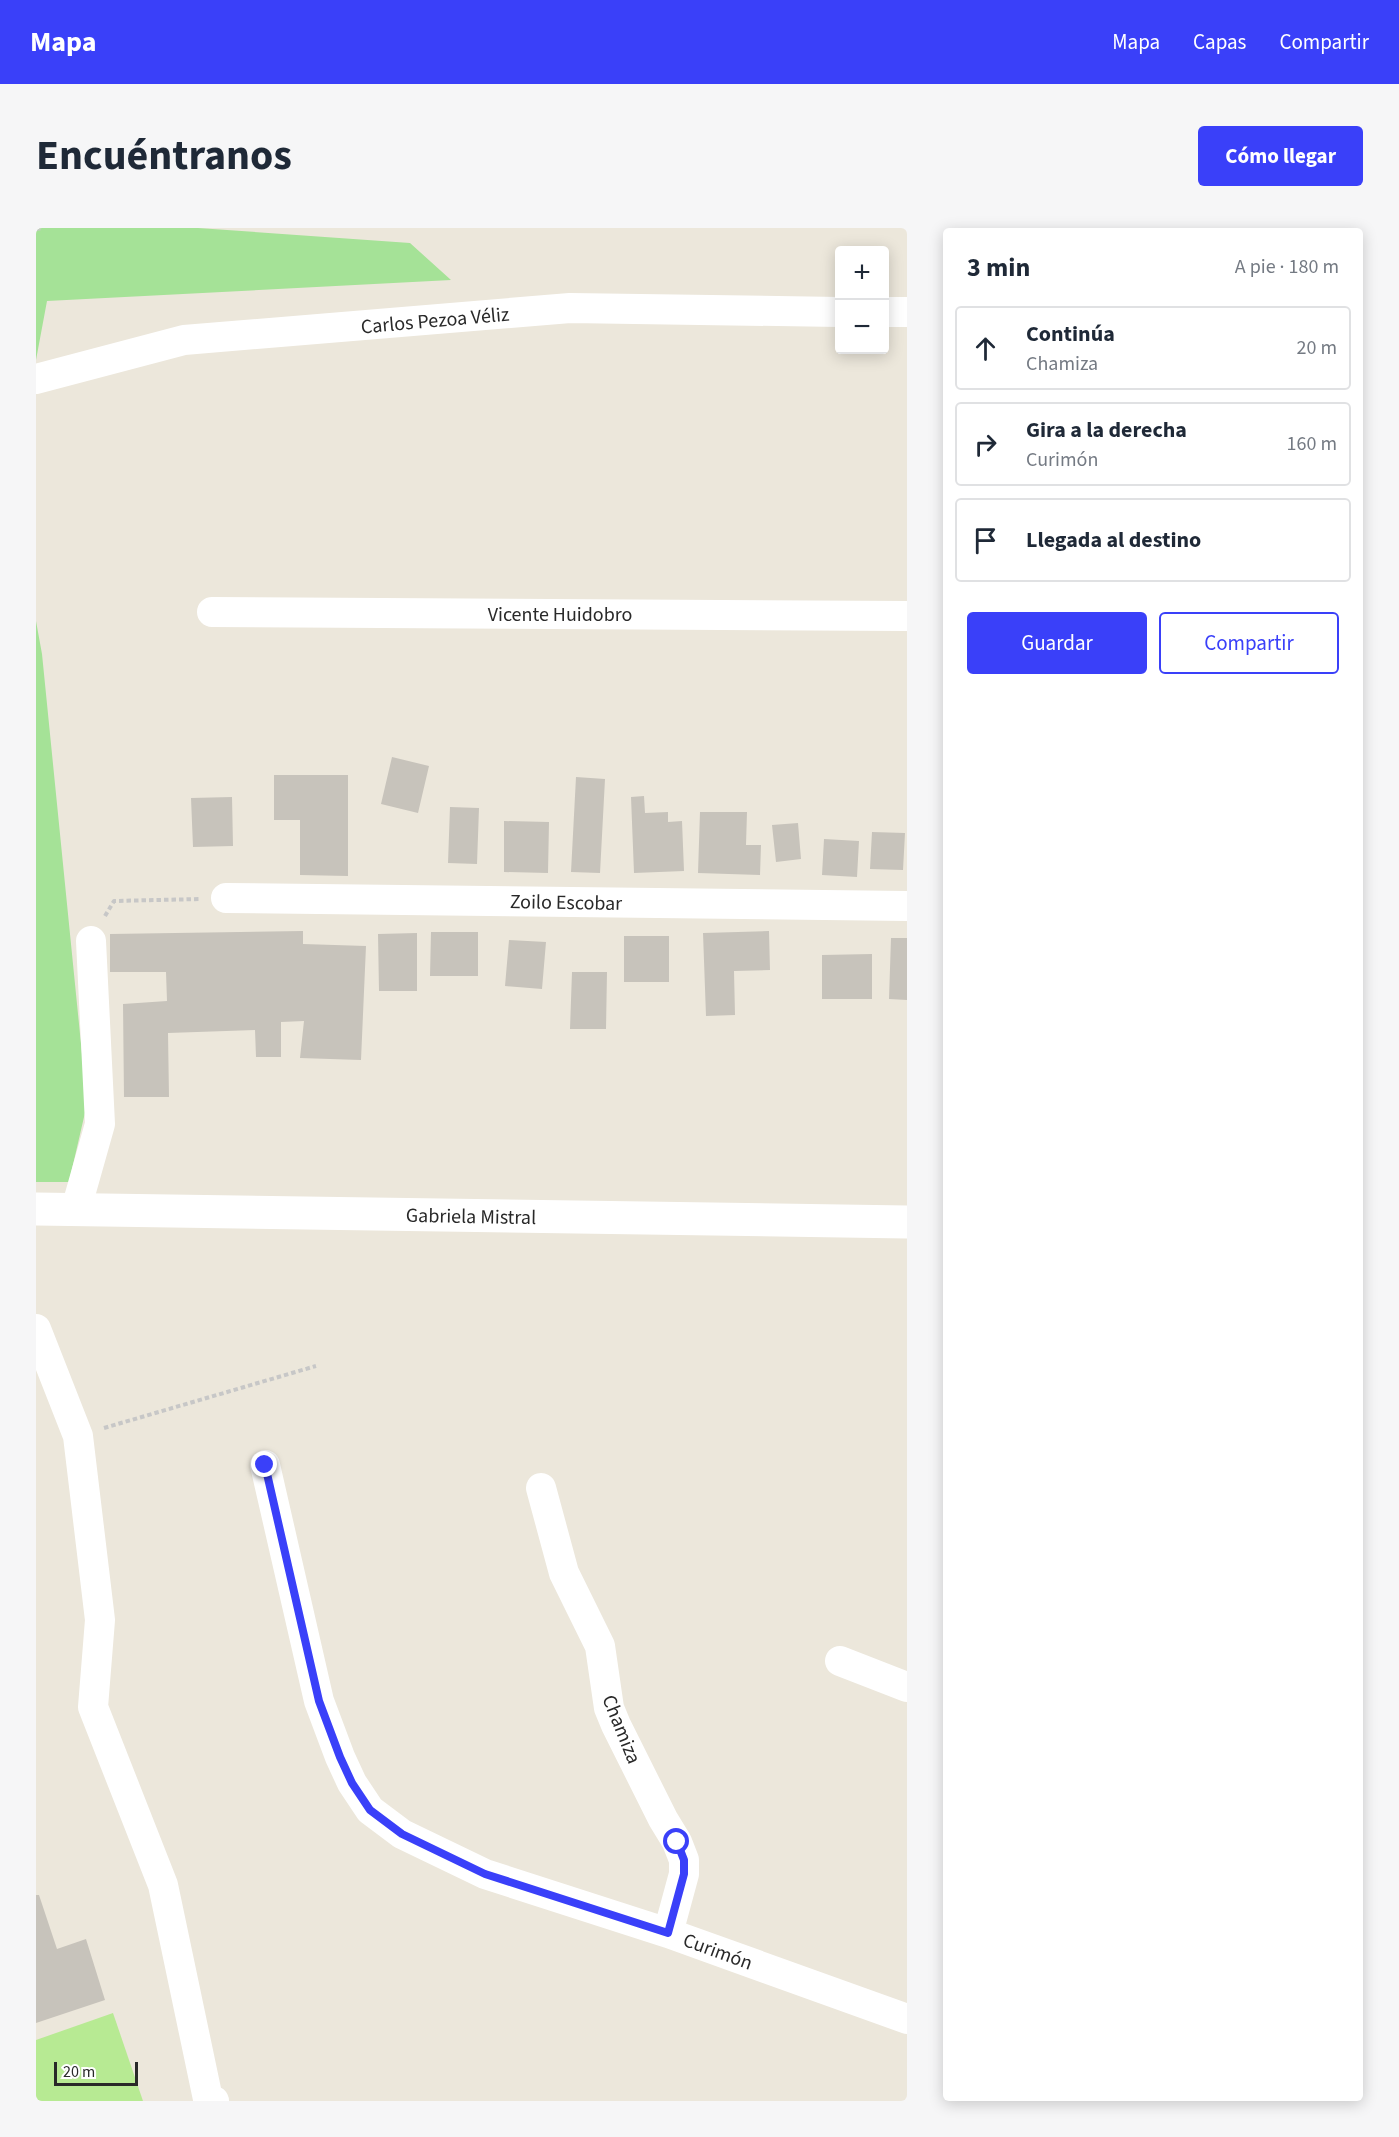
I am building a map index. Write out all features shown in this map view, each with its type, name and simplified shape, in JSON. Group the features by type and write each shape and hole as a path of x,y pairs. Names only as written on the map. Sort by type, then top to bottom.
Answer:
{"street":[{"name":"Carlos Pezoa Véliz","path":"36,379 184,340 570,308 835,312"},
{"path":"889,312 907,312"},
{"name":"Vicente Huidobro","path":"212,612 907,616"},
{"name":"Zoilo Escobar","path":"226,898 907,906"},
{"path":"76,1209 100,1124 92,941"},
{"name":"Gabriela Mistral","path":"36,1209 907,1222"},
{"path":"36,1329 78,1436 100,1620 93,1707 163,1885 208,2099 214,2101"},
{"name":"Curimón","path":"265,1465 319,1701 348,1774 370,1810 402,1834 485,1874 668,1933 907,2019"},
{"name":"Chamiza","path":"541,1488 564,1573 600,1646 609,1708 684,1860 684,1874 668,1933"},
{"path":"840,1661 907,1687"}],"path":[{"path":"36,229 42,228"},
{"path":"92,941 114,901 226,898"},
{"path":"78,1436 315,1366"}],"green space":[{"path":"36,228 198,228 410,243 451,280 47,301 36,360"},
{"path":"36,621 42,654 87,1104 69,1182 36,1182"},
{"path":"113,2013 143,2101 36,2101 36,2040"}],"building":[{"path":"392,757 429,766 418,813 381,804"},
{"path":"274,775 348,775 348,876 300,875 300,820 274,820"},
{"path":"576,777 605,779 600,873 571,872"},
{"path":"644,796 645,813 668,812 668,822 682,821 684,871 634,873 631,797"},
{"path":"232,797 233,846 193,847 191,798"},
{"path":"450,807 479,808 477,864 448,863"},
{"path":"700,812 747,812 746,845 761,845 760,875 698,873"},
{"path":"504,821 549,822 548,873 504,872"},
{"path":"798,823 801,859 776,862 772,825"},
{"path":"872,832 905,833 903,870 870,869"},
{"path":"824,839 859,841 857,877 822,875"},
{"path":"303,931 303,944 366,946 361,1060 300,1058 304,1021 281,1022 281,1057 256,1057 255,1030 168,1033 169,1097 124,1097 123,1004 167,1001 166,972 110,972 110,934"},
{"path":"769,931 770,970 734,971 735,1015 706,1016 703,933"},
{"path":"431,932 478,932 478,976 430,976"},
{"path":"417,933 417,991 379,991 378,934"},
{"path":"624,936 669,936 669,982 624,982"},
{"path":"891,938 907,938 907,1000 889,999"},
{"path":"509,940 546,942 542,989 505,986"},
{"path":"872,954 872,999 822,999 822,955"},
{"path":"572,972 607,972 606,1029 570,1029"},
{"path":"36,1895 39,1895 57,1949 86,1939 105,2000 36,2023"}],"route":[{"path":"265,1465 319,1701 352,1783 370,1810 402,1834 485,1874 668,1933 684,1874 684,1860 677,1842"}]}
